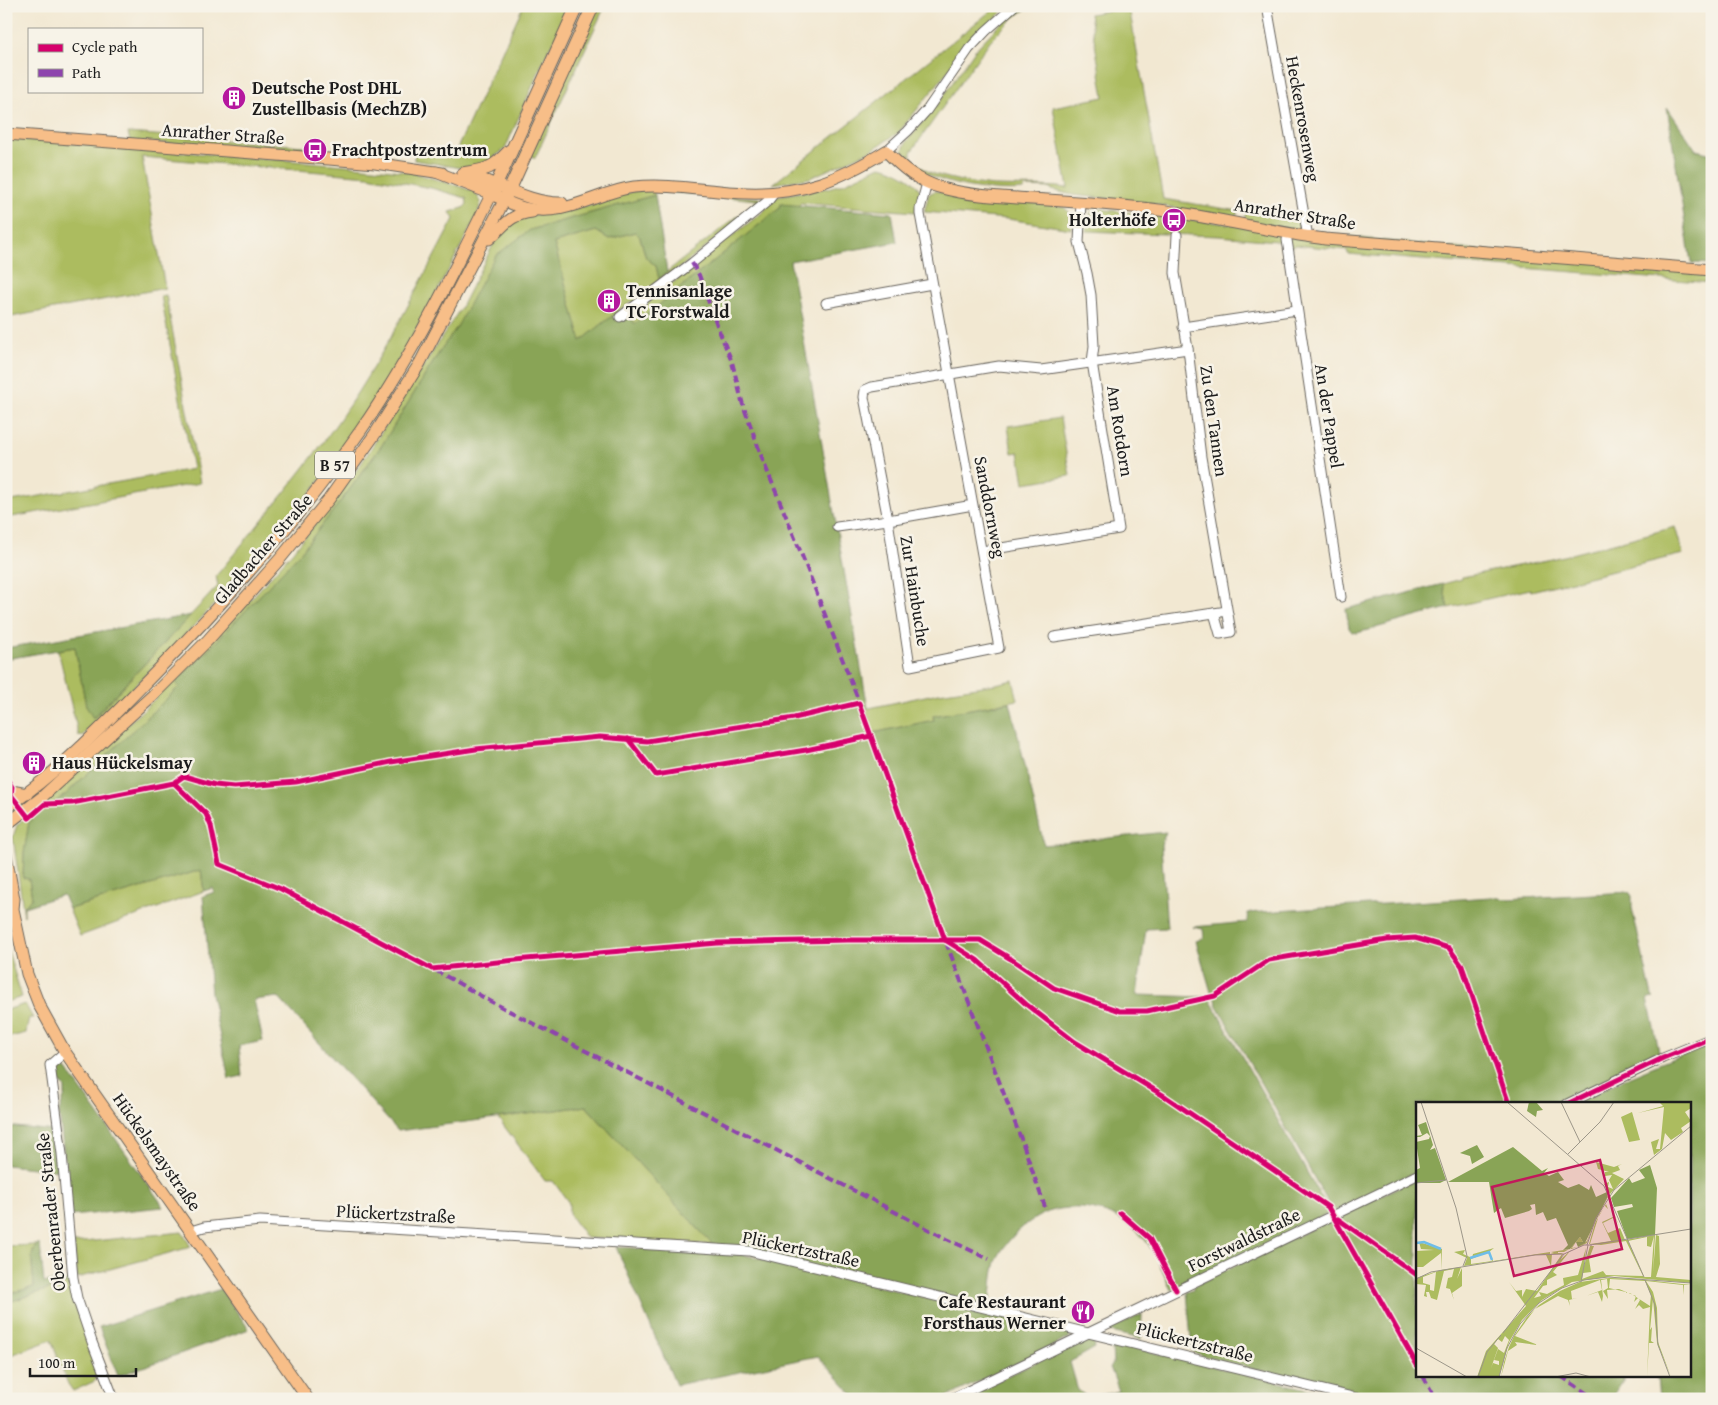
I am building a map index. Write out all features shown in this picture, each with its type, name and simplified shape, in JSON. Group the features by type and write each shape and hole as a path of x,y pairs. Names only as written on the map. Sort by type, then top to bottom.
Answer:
{"highway":[{"path":"494,190 577,6"},
{"path":"507,196 593,6"},
{"path":"465,173 485,170 494,165 515,143"}],"main road":[{"name":"Anrather Straße","path":"6,134 348,160 436,172 465,173 507,196 524,208 549,210 571,206 609,193 653,185 747,193 775,192"},
{"name":"Anrather Straße","path":"886,151 906,171 927,183 940,188 971,193 1081,202 1180,213 1308,237 1712,270"},
{"path":"775,192 799,189 827,182 858,168 886,151"},
{"name":"Anrather Straße","path":"436,172 494,190"},
{"name":"Gladbacher Straße","path":"6,808 27,794 76,750 197,631 266,553 318,490 362,429 396,374 438,300 494,190"},
{"name":"Anrather Straße","path":"507,196 558,203 591,200"},
{"name":"Gladbacher Straße","path":"6,825 42,797 153,695 208,640 280,560 329,499 375,434 420,362 507,196"},
{"path":"482,245 505,222 521,213 549,210"},
{"path":"6,790 27,794"},
{"name":"Hückelsmaystraße","path":"6,855 14,899 13,909"},
{"name":"Hückelsmaystraße","path":"6,891 13,909 26,974 39,1005 64,1052 308,1399"}],"street":[{"path":"886,151 927,110 969,49 1014,6"},
{"name":"Heckenrosenweg","path":"1267,6 1308,237"},
{"name":"Sanddornweg","path":"910,666 999,648 948,374 920,208 927,183"},
{"path":"620,317 692,263 768,200 775,192"},
{"name":"Am Rotdorn","path":"982,551 1119,529 1092,362 1094,346 1087,273 1078,242 1081,202"},
{"name":"Zu den Tannen","path":"1177,235 1175,273 1188,349 1201,457 1231,632 1220,634 1214,613"},
{"name":"An der Pappel","path":"1286,240 1341,597"},
{"path":"826,302 932,284"},
{"path":"1183,327 1297,310"},
{"path":"948,374 999,366 1044,370 1188,349"},
{"name":"Zur Hainbuche","path":"910,666 888,520 864,397 865,390 872,387 948,374"},
{"name":"Zur Hainbuche","path":"837,528 973,505"},
{"path":"1054,637 1227,611"},
{"path":"1571,1102 1664,1058 1712,1038"},
{"name":"Oberbenrader Straße","path":"64,1052 50,1065 62,1154 73,1278 77,1298 114,1399"},
{"name":"Forstwaldstraße","path":"951,1399 1416,1175"},
{"name":"Plückertzstraße","path":"191,1231 204,1227 260,1221 750,1251 1361,1399"}],"green space":[{"path":"523,6 572,6 560,33 549,48 505,149 483,165 461,168 414,160 415,150 455,153"},
{"path":"596,6 605,6 535,158 530,155"},
{"path":"997,6 1008,6 972,41 899,132 872,150 810,178 773,184"},
{"path":"1021,6 1031,6 1014,17 990,41 911,152 913,159 929,172 973,183 991,186 1068,188 1053,107 1104,97 1090,14 1129,7 1163,199 1239,211 1234,218 1142,202 1073,195 1052,190 1051,188 1025,187 1023,190 1011,191 962,186 931,176 918,169 903,150 906,142 939,102 975,50"},
{"path":"1667,107 1696,150 1712,154 1712,264 1691,263"},
{"path":"128,133 303,146 302,152 130,141"},
{"path":"6,138 345,165 410,172 475,192 481,202 477,216 440,286 381,390 338,456 260,554 231,586 143,678 81,737 81,735 79,737 58,650 75,647 86,706 94,718 218,586 216,576 322,444 368,376 393,332 454,219 450,212 463,208 467,204 466,198 431,188 368,176 142,157 165,288 6,318"},
{"path":"880,166 903,175 918,187 920,197 915,212 801,203 798,206 781,204 780,208 635,324 629,317 764,211 776,196 828,188 845,183"},
{"path":"654,189 760,198 760,203 634,304 631,301 581,341 554,243 596,231 609,239 635,232 640,237 646,258 656,266 659,278 758,200 654,191 655,195 530,230 442,348 382,445 301,552 176,682 180,686 65,795 29,822 24,853 23,878 29,879 32,898 24,905 24,916 13,837 17,825 155,699 252,598 300,543 359,467 460,309 496,239 515,218 591,205 634,191"},
{"path":"935,191 1064,207 1071,214 1071,229 1008,219 924,212 929,194"},
{"path":"655,195 667,272 659,279 656,266 646,258 640,237 635,232 609,239 596,231 554,243 581,341 617,312 621,317 629,317 635,324 780,208 781,204 892,213 897,242 790,261 868,708 865,709 873,733 934,720 933,716 1010,702 1044,845 1166,832 1161,845 1167,928 1146,929 1137,995 1208,996 1330,1213 1171,1290 1149,1245 1136,1230 1125,1222 1101,1211 1087,1209 1061,1209 1048,1212 1026,1225 1002,1250 994,1268 990,1306 713,1245 586,1106 398,1131 278,997 254,1000 263,1041 239,1046 242,1076 229,1079 211,994 203,896 214,892 213,888 204,891 201,870 69,909 63,895 24,907 32,898 29,879 23,878 24,853 29,822 65,795 179,687 175,682 215,643 301,552 382,445 457,327 495,256 530,230"},
{"path":"1101,209 1712,275 1712,283 1348,254 1347,250 1295,245 1291,247 1288,242 1219,236 1086,231 1091,212"},
{"path":"1245,212 1302,219 1304,228 1299,231 1245,221"},
{"path":"166,295 200,483 6,518 6,502 193,469 161,296"},
{"path":"1060,418 1070,476 1024,483 1019,452 1012,453 1008,426"},
{"path":"1675,527 1683,554 1531,591 1530,589 1448,608 1443,584 1462,579 1462,577 1552,559"},
{"path":"1443,584 1448,608 1357,633 1352,632 1349,628 1346,609"},
{"path":"191,615 93,718 86,706 75,647 6,659 6,648"},
{"path":"1013,680 1018,700 933,716 934,720 873,733 865,709 939,693"},
{"path":"201,870 204,891 80,936 69,909"},
{"path":"1629,892 1632,896 1632,908 1654,998 1648,999 1660,1056 1564,1102 1416,1102 1416,1172 1336,1211 1330,1206 1216,1004 1196,941 1204,938 1203,929 1193,927 1248,922 1247,913 1491,897 1506,899"},
{"path":"6,945 22,997 6,1002"},
{"path":"25,1004 33,1018 29,1018 26,1033 6,1038 6,1010"},
{"path":"1712,1042 1712,1399 1659,1399 1657,1378 1690,1378 1690,1102 1577,1102 1630,1076"},
{"path":"60,1066 67,1070 164,1207 71,1216 59,1112 65,1095 65,1088 55,1075 55,1071"},
{"path":"586,1106 713,1245 586,1238 569,1214 569,1203 553,1181 545,1181 498,1118"},
{"path":"6,1126 55,1131 61,1171 6,1165"},
{"path":"1416,1178 1416,1378 1625,1378 1613,1397 1615,1399 1376,1399 1201,1356 1192,1352 1187,1292 1193,1290 1193,1286"},
{"path":"182,1232 191,1247 77,1278 74,1243"},
{"path":"37,1245 32,1259 34,1287 8,1294 6,1246"},
{"path":"37,1245 40,1245 44,1283 64,1280 70,1282 6,1303 6,1288 8,1294 34,1287 32,1259"},
{"path":"616,1247 745,1255 1068,1331 1071,1334 1069,1338 943,1399 857,1399 818,1356 676,1385"},
{"path":"70,1282 100,1371 95,1381 73,1391 68,1384 51,1340 11,1355 6,1342 6,1303"},
{"path":"221,1289 249,1329 118,1376 99,1327"},
{"path":"1142,1314 1141,1339 1107,1331"},
{"path":"1086,1339 1094,1342 1095,1348 1070,1362 1078,1390 1088,1398 1119,1391 1110,1367 1113,1364 1112,1348 1108,1347 1110,1342 1349,1399 958,1399"}],"marked path":[{"path":"692,263 699,275 732,362 743,405 764,463 861,707"},
{"path":"946,942 1045,1207"},
{"path":"435,970 490,1001 947,1239 989,1259"},
{"path":"1424,1378 1436,1399"},
{"path":"1564,1378 1595,1399"}],"cycle path":[{"path":"6,777 12,787 11,795 29,818 45,804 72,803 174,783 184,776 215,785 234,787 296,782 391,762 476,749 600,737 647,741 794,718 859,703 945,940"},
{"path":"628,739 656,775 806,750 871,736"},
{"path":"174,783 206,814 211,826 219,864 281,889 432,969 718,943 847,940 980,940 1054,988 1120,1011 1147,1011 1215,996 1269,960 1387,940 1415,938 1449,948 1462,966 1508,1102"},
{"path":"945,940 977,960 1027,1005 1075,1042 1166,1097 1328,1207 1416,1363"},
{"path":"1571,1102 1663,1058 1712,1038"},
{"path":"1120,1213 1149,1238 1176,1290"},
{"path":"1338,1219 1416,1274"}],"place":[{"name":"Deutsche Post DHL Zustellbasis (MechZB)","path":"234,98"},
{"name":"Frachtpostzentrum","path":"315,150"},
{"name":"Holterhöfe","path":"1174,220"},
{"name":"Tennisanlage TC Forstwald","path":"609,301"},
{"name":"Haus Hückelsmay","path":"34,763"},
{"name":"Cafe Restaurant Forsthaus Werner","path":"1083,1312"}]}
